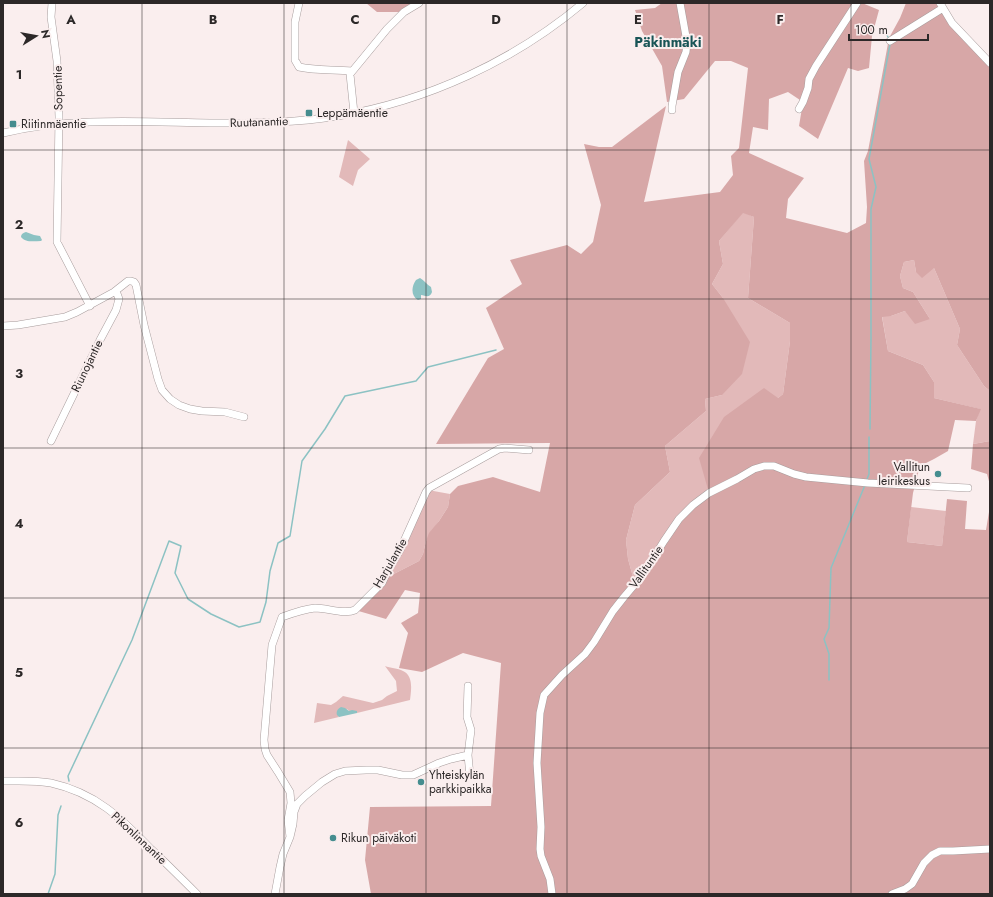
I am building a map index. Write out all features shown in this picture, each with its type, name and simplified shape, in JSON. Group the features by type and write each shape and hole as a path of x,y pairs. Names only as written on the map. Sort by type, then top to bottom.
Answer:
{"street":[{"name":"Sopentie","path":"52,3 51,17 58,61 58,124"},
{"path":"299,3 294,22 295,60 299,67 352,71"},
{"path":"354,113 350,74 386,29 404,12 420,3"},
{"name":"Ruutanantie","path":"3,133 36,126 88,122 272,122 310,120 354,113 391,104 449,84 472,74 516,50 570,14 583,3"},
{"path":"672,110 678,72 686,52 687,42 680,3"},
{"path":"799,109 808,88 809,79 816,66 857,3"},
{"path":"890,41 941,5 952,23 990,63"},
{"path":"58,124 57,242 90,306"},
{"path":"3,326 60,318 90,306 116,291 128,282 134,282 162,390 170,399 179,405 190,409 225,412 244,417"},
{"name":"Riunojantie","path":"51,440 96,347 116,310 119,299 116,291"},
{"name":"Harjulantie","path":"290,837 288,820 291,803 290,792 267,755 264,740 272,646 282,617 298,611 314,608 345,612 355,610 382,583 400,550 429,488 498,449 510,448 529,450"},
{"name":"Vallituntie","path":"552,894 540,849 541,827 537,763 540,713 544,695 562,675 585,654 613,611 635,584 680,519 693,505 721,486 754,469 764,466 774,466 806,477 968,488"},
{"path":"468,686 467,717 471,730 468,756 470,776"},
{"name":"Harjulantie","path":"275,894 283,854 290,837 294,812 297,804 322,782 335,774 346,771 378,770 402,775 413,775 451,758 468,756"},
{"name":"Pikonlinnantie","path":"3,781 25,780 52,784 74,791 94,800 127,824 197,894"},
{"path":"892,894 905,889 912,884 924,863 932,855 940,851 953,852 990,849"}],"shaded area":[{"path":"366,3 420,3 404,12 377,12"},
{"path":"662,3 862,3 879,10 872,36 869,68 858,71 848,68 818,139 799,126 803,102 788,92 769,99 768,130 753,127 749,153 804,178 788,199 786,218 847,233 866,223 867,207 864,161 868,151 889,38 906,3 943,3 950,18 990,61 990,391 984,386 957,345 960,329 934,268 922,278 916,272 914,260 904,262 900,276 903,288 913,292 930,319 915,324 905,311 891,316 882,317 888,351 923,365 934,382 934,398 981,409 976,421 955,420 948,451 920,466 913,493 907,542 942,546 947,499 967,501 965,529 986,530 990,506 990,894 371,894 365,860 370,807 491,806 501,663 463,653 422,672 399,668 408,633 401,623 418,613 420,593 405,590 386,619 355,610 386,578 419,561 423,554 429,533 448,507 450,494 458,486 493,477 540,492 550,443 436,444 488,358 504,349 486,308 522,284 510,260 567,245 581,254 593,242 601,205 584,144 599,147 612,147 666,106 644,202 720,192 733,175 731,156 739,148 748,68 731,61 715,61 684,99 667,102 662,66 642,31 635,10 655,8","holes":["743,213 754,217 748,298 790,323 790,341 783,394 778,398 764,388 724,417 699,458 709,493 679,519 635,584 628,559 626,540 635,505 670,472 665,446 706,411 705,399 722,395 742,374 750,342 723,298 712,284 723,264 719,241"]},
{"path":"348,140 370,159 358,170 353,186 339,177"},
{"path":"743,212 754,217 748,298 790,323 790,341 783,394 778,398 709,493 635,584 628,559 626,540 635,505 670,472 665,446 706,411 705,399 722,395 723,298 712,284 723,264 719,241"},
{"path":"914,260 916,272 934,268 960,329 957,345 984,386 990,391 990,441 973,444 976,421 980,409 934,398 934,382 923,365 888,351 882,316 891,316 905,311 930,319 913,292 903,288 900,276 904,262"},
{"path":"990,441 990,485 987,474 971,469 973,444"},
{"path":"428,490 450,494 448,507 426,541 423,554 419,561 386,578"},
{"path":"911,507 946,511 942,546 907,542"},
{"path":"385,666 401,670 409,676 411,684 410,700 357,713 347,709 339,717 314,723 317,703 331,705 343,696 373,703 382,700 397,691 396,681"}],"water":[{"path":"26,232 40,236 42,240 28,241 23,239 21,236"},
{"path":"420,278 431,287 432,292 429,296 421,295 421,299 418,300 413,294 413,288 416,280"},
{"path":"341,707 349,711 357,711 357,713 339,717 337,712"}],"waterway":[{"path":"886,33 889,39"},
{"path":"870,429 871,209 876,187 869,159 890,44"},
{"path":"69,781 68,776 132,640 169,541 181,546 175,573 188,599 211,614 239,627 260,622 266,602 270,571 278,543 290,536 302,461 325,429 345,396 416,381 428,367 496,350"},
{"path":"867,479 869,474 869,437"},
{"path":"829,680 829,654 824,639 829,628 831,568 865,485"},
{"path":"48,894 55,874 58,815 61,806"}],"place":[{"name":"Leppämäentie","path":"309,113"},
{"name":"Riitinmäentie","path":"13,124"},
{"name":"Vallitun leirikeskus","path":"938,474"},
{"name":"Yhteiskylän parkkipaikka","path":"421,782"},
{"name":"Rikun päiväkoti","path":"333,838"}],"district":[{"name":"Päkinmäki","path":"668,42"}]}
